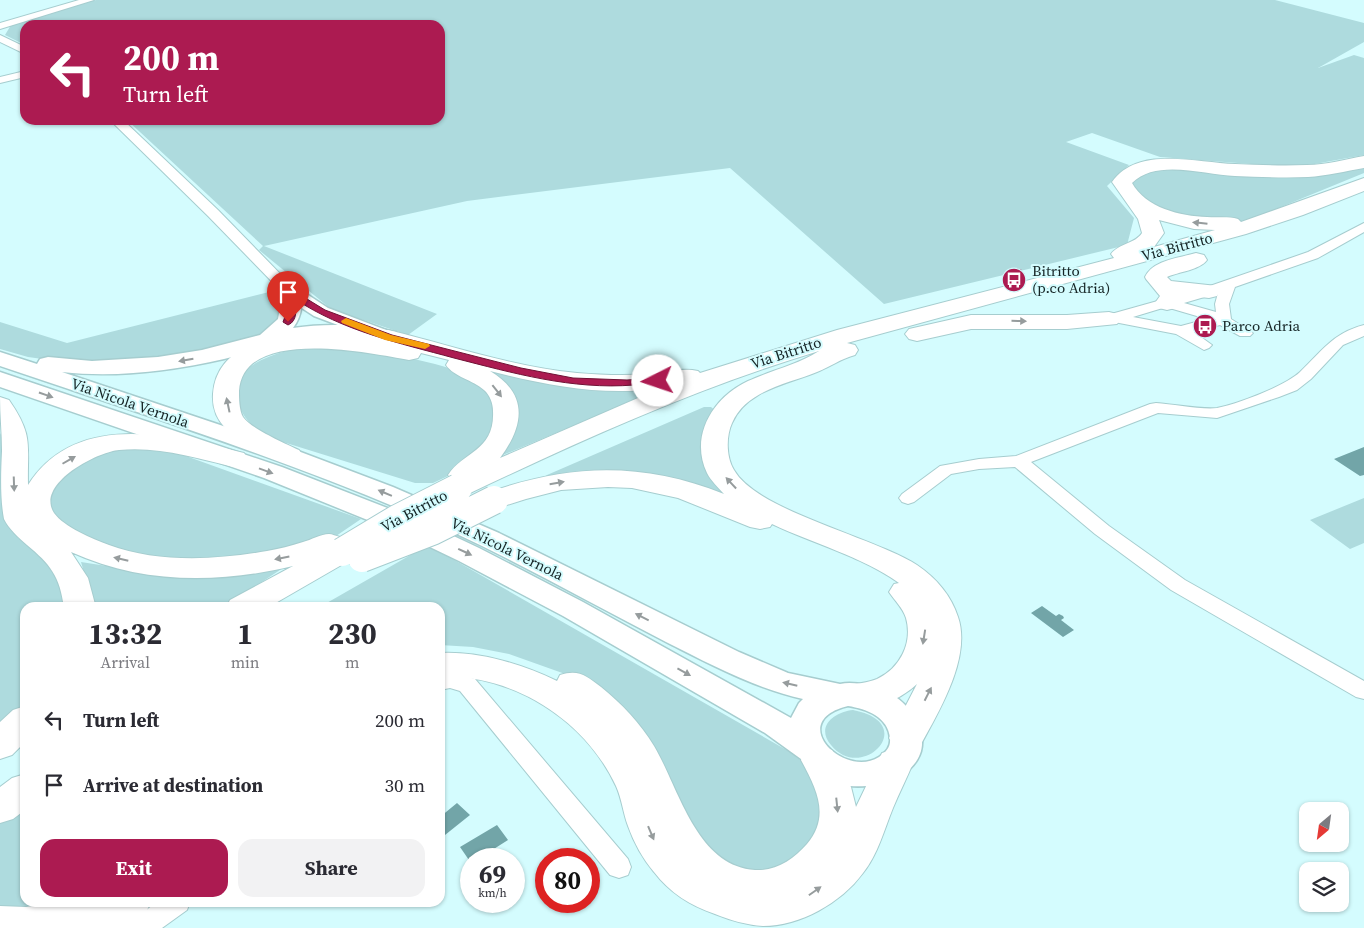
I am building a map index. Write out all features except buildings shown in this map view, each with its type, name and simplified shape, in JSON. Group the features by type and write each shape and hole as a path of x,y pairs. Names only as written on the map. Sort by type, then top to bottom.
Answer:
{"highway":[{"path":"1076,274 1087,264 1128,253 1146,243 1153,233 1152,224 1146,213 1127,194 1122,182 1130,174 1143,168 1161,164 1194,165 1233,170 1309,171 1364,162"},
{"path":"1136,203 1166,217 1184,221 1221,224 1236,223 1364,182"},
{"name":"Via Bitritto","path":"464,492 583,429 714,377 855,332 1239,230 1296,211 1364,182"},
{"name":"Via Bitritto","path":"344,551 378,520 397,519 678,406 834,351 1217,249 1278,230 1364,198"},
{"path":"1218,288 1167,295 1156,277 1163,270 1238,249 1278,230"},
{"path":"388,338 546,377 573,381 627,383 681,378 833,329 898,312 933,311"},
{"path":"445,665 500,672 527,681 556,694 586,716 612,746 635,788 651,838 668,862 688,881 716,898 748,906 778,907 810,896 834,878 856,854 901,750 934,683 942,661 946,641 944,619 935,600 922,584 896,567 767,510 741,494 721,472 713,448 715,430 722,414 735,400 762,384 811,366 834,351 868,348 925,331 971,322 1067,322 1109,319"},
{"path":"234,459 157,442 137,440 113,441 88,450 63,463 45,480 36,496 40,515 61,534 83,546 118,558 159,566 192,568 243,564 308,552 344,551 432,531 464,492 483,461 500,440 507,419 502,396 490,382 475,372 447,360 344,343 301,342 271,346 250,354 232,370 225,383 226,404 233,422 288,456"},
{"path":"0,405 7,414 16,434 13,480 20,519 69,568 78,591 79,602"},
{"path":"464,492 533,487 575,480 610,478 645,481 677,488 711,499 872,569 897,584 915,601 924,618 926,635 920,653 910,672 883,691 848,695"},
{"path":"284,602 344,551"},
{"path":"252,602 344,551"},
{"path":"445,650 498,655 532,666 567,681 600,704 624,730 642,758 676,835 694,859 724,880 752,887 779,885 808,869 829,846 839,818 836,790 814,755"},
{"path":"0,745 20,724"},
{"path":"0,764 20,750"},
{"path":"0,790 20,776"},
{"path":"0,808 20,793"},
{"path":"0,924 16,927 48,924 85,913 93,907"},
{"path":"96,928 126,907"}],"main road":[{"path":"269,338 288,322 292,311 289,291"},
{"path":"0,354 74,367 126,368 218,354 269,338 303,333 355,334 388,338"},
{"name":"Via Nicola Vernola","path":"0,359 288,456 384,492 490,539 728,660 782,683 848,695"},
{"name":"Via Nicola Vernola","path":"0,379 234,459 364,507 469,554 776,724 814,755"},
{"path":"848,695 873,698 892,710 904,726 901,750 883,770 867,774 850,774 834,769 814,755 804,736 804,722 811,710 822,700 848,695"}],"street":[{"path":"21,20 89,0"},
{"path":"0,26 20,20"},
{"path":"0,38 20,48"},
{"path":"0,80 20,75"},
{"path":"121,125 213,213 289,291 321,312 388,338"},
{"path":"1224,319 1218,288 1313,255 1364,227"},
{"path":"1109,319 1167,295 1192,308 1224,319 1245,333"},
{"path":"1167,295 1167,310 1181,331"},
{"path":"1109,319 1128,320 1181,331 1204,345"},
{"path":"1181,331 1224,319"},
{"path":"908,498 946,470 979,464 1020,462 1156,408 1218,413 1273,394 1291,387 1305,376 1338,342 1364,330"},
{"path":"1020,462 1102,530 1178,585 1364,691"},
{"path":"445,681 450,680 467,685 619,867"},
{"path":"142,928 171,907"}],"shaded area":[{"path":"96,0 1275,0 1364,23 1364,42 1318,68 1354,55 1364,58 1364,155 1298,167 1269,169 1251,164 1160,157 1092,133 1066,142 1129,165 1107,186 1134,218 1127,245 884,304 730,168 467,201 264,246 437,314 408,335 331,309 259,250 263,246 132,125 445,125 445,20 28,20"},
{"path":"20,22 20,42 5,35 11,25"},
{"path":"1364,168 1364,173 1264,214 1236,223 1149,210 1131,184 1144,173 1162,170 1188,169 1310,176"},
{"path":"273,291 283,302 280,322 256,338 151,363 57,361 28,357 0,349 0,322 67,343"},
{"path":"319,346 393,354 463,372 496,397 497,411 485,445 450,475 433,483 415,483 270,438 253,426 244,415 233,381 252,365 273,355 295,349"},
{"path":"492,370 666,387 491,460 507,438 489,373"},
{"path":"704,407 711,407 716,411 739,500 687,485 539,481 547,475"},
{"path":"0,433 5,442 13,519 18,538 48,555 73,602 20,602 20,723 0,739"},
{"path":"120,447 172,451 361,519 317,549 214,566 104,548 39,511 45,488 96,454"},
{"path":"1364,447 1364,475 1360,476 1334,459"},
{"path":"1364,498 1364,543 1350,549 1310,520"},
{"path":"428,545 790,752 805,764 819,780 824,819 810,847 771,875 716,864 568,675 509,654 473,647 445,645 445,602 328,602"},
{"path":"81,562 113,567 289,564 232,602 91,602"},
{"path":"1042,606 1056,616 1059,614 1063,616 1064,618 1061,620 1074,630 1063,637 1031,613"},
{"path":"853,710 873,717 883,726 884,737 879,747 870,754 857,758 844,755 831,745 825,732 829,721 834,717"},
{"path":"20,802 20,907 44,907 0,911 0,817"},
{"path":"457,803 470,815 445,835 445,813"},
{"path":"497,825 508,840 495,848 460,847"}],"slow traffic":[{"path":"346,321 388,338 425,346"}],"place":[{"name":"Bitritto (p.co Adria)","path":"1014,280"},
{"name":"Parco Adria","path":"1205,326"}],"route":[{"path":"288,322 292,311 289,291 321,312 388,338 520,372 573,381 627,383 658,381"}]}
